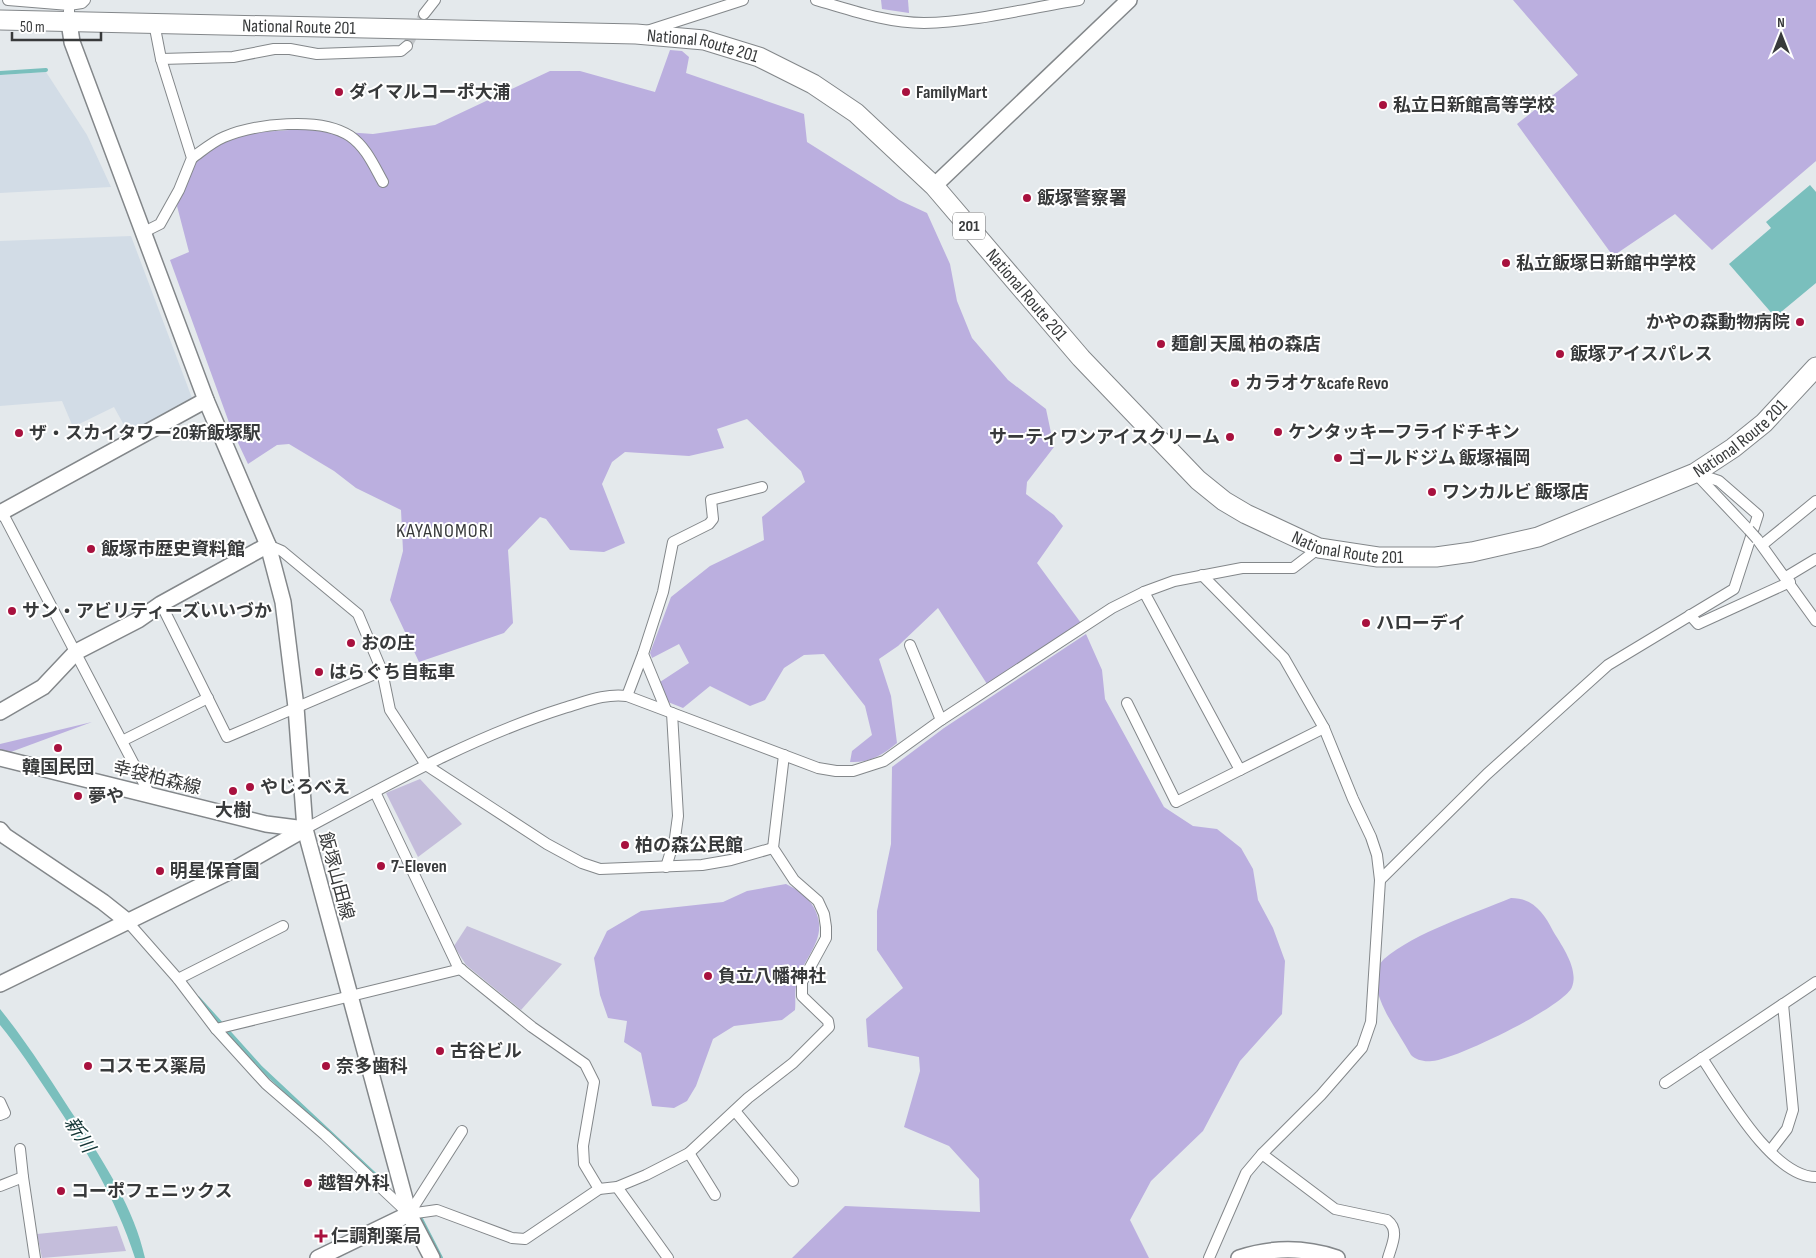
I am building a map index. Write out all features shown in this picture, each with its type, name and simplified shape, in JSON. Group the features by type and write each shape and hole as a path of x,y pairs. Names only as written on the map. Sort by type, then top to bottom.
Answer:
{"highway":[{"name":"National Route 201","path":"0,20 69,14 154,23 636,34 704,40 759,57 813,84 856,113 934,186 1081,358 1198,480 1224,501 1246,514 1319,548 1378,557 1436,557 1472,552 1538,536 1695,473 1733,448 1764,423 1816,367"}],"street":[{"path":"8,0 69,14"},
{"path":"69,14 85,0"},
{"path":"424,14 435,0"},
{"path":"636,34 744,0"},
{"path":"816,0 875,18 923,23 970,18 1079,0"},
{"path":"934,186 1129,0"},
{"path":"69,14 72,42 142,233 206,400 268,545 283,602 296,707 305,829 477,740 536,717 607,695 627,696 818,768 853,771 884,761 940,720 1112,608 1144,592 1174,581 1242,568 1293,568 1319,548"},
{"path":"154,23 160,59 192,158"},
{"path":"160,59 233,58 274,49 290,49 317,54 382,54 401,51 406,46"},
{"path":"142,233 160,224 179,190 192,158 221,138 244,130 290,125 330,128 350,136 365,150 383,182"},
{"path":"150,795 1,512 206,400"},
{"path":"1695,473 1760,542 1816,621"},
{"path":"1380,880 1487,774 1608,665 1734,590 1758,515 1718,481 1695,473"},
{"path":"627,696 663,592 673,542 709,524 713,520 711,500 762,486"},
{"path":"1760,542 1816,501"},
{"path":"0,712 43,687 76,652 138,620 161,604 268,545"},
{"path":"268,545 282,551 358,614 382,671 390,710 426,765 547,844 582,863 600,869 702,865 731,860 773,848"},
{"path":"1690,615 1698,624 1788,579 1816,559"},
{"path":"1202,575 1284,658 1324,728 1352,799 1371,836 1377,855 1380,880 1371,1022 1362,1048 1285,1134 1262,1154 1246,1173 1208,1258"},
{"path":"1144,592 1240,770"},
{"path":"161,604 227,737 382,671"},
{"path":"910,645 940,720"},
{"path":"643,654 669,712 678,816 675,838 666,867"},
{"path":"122,741 208,698"},
{"path":"1127,703 1176,802 1324,728"},
{"path":"318,1258 409,1214 437,1210 520,1240 599,1190 617,1186 646,1175 689,1153 735,1111 793,1063 828,1027 828,1021 802,996 802,982 826,938 824,914 818,901 794,880 773,848 784,755"},
{"name":"幸袋柏森線","path":"0,758 266,824 305,829"},
{"path":"374,792 435,921 461,969 532,1027 586,1064 594,1082 583,1146 584,1164 599,1190"},
{"name":"飯塚山田線","path":"0,984 232,870 305,829 409,1214 432,1258"},
{"path":"0,831 103,902 127,921 182,977 216,1030 266,1084 325,1135 409,1214"},
{"path":"182,977 283,926"},
{"path":"216,1030 461,969"},
{"path":"1665,1083 1816,982"},
{"path":"1770,1151 1787,1130 1792,1110 1783,1004"},
{"path":"1702,1058 1748,1126 1770,1151 1794,1173 1803,1177 1816,1177"},
{"path":"0,1102 5,1113 0,1115"},
{"path":"735,1111 793,1181"},
{"path":"409,1214 462,1131"},
{"path":"20,1149 34,1258"},
{"path":"689,1153 715,1195"},
{"path":"1262,1154 1336,1209 1387,1220 1392,1224 1394,1236 1388,1258"},
{"path":"0,1186 23,1177"},
{"path":"617,1186 668,1258"},
{"path":"1240,1258 1280,1250 1300,1249 1317,1251 1335,1258"}],"shaded area":[{"path":"881,0 908,0 909,13 882,9"},
{"path":"1513,0 1816,0 1816,161 1712,250 1675,214 1613,256 1517,124 1578,75"},
{"path":"670,50 682,51 689,57 686,73 804,114 807,142 899,200 927,213 950,264 957,301 972,338 1008,380 1046,409 1054,447 1027,482 1026,494 1054,515 1063,526 1037,563 1081,623 987,684 938,608 898,646 879,659 891,696 897,743 881,755 870,760 850,762 852,751 872,735 865,706 824,654 804,655 784,668 765,700 750,706 710,686 683,708 668,702 660,682 689,663 679,644 652,658 650,653 671,597 710,566 764,540 762,517 805,482 801,471 747,419 717,429 724,448 689,456 625,452 612,462 602,484 625,543 604,552 570,550 546,519 540,517 508,550 513,623 504,633 419,662 390,600 403,551 401,510 356,488 334,471 289,444 277,445 248,464 231,428 170,260 189,252 177,206 195,161 224,141 245,133 304,129 373,134 435,125 550,71 580,71 655,92"},
{"path":"46,72 87,135 111,187 0,193 0,75"},
{"path":"131,236 192,398 130,436 114,407 73,427 62,401 0,406 0,241"},
{"path":"1086,634 1102,670 1105,699 1164,807 1193,826 1217,829 1241,848 1253,869 1258,900 1273,928 1285,961 1282,1014 1240,1061 1203,1131 1151,1181 1130,1220 1149,1258 792,1258 845,1206 980,1212 979,1179 949,1146 904,1127 920,1071 919,1057 868,1047 866,1019 903,988 877,950 877,911 891,844 892,767 944,728"},
{"path":"92,722 0,756 0,744"},
{"path":"420,779 462,824 418,857 386,793"},
{"path":"786,884 808,899 814,907 819,922 817,940 796,986 795,1010 782,1020 734,1026 713,1039 696,1086 687,1101 674,1108 652,1106 641,1053 624,1042 627,1021 608,1018 600,995 594,958 607,931 641,911 723,902 747,891"},
{"path":"1511,898 1532,904 1546,918 1571,965 1574,980 1572,987 1565,996 1530,1019 1462,1052 1429,1061 1415,1058 1411,1055 1381,1002 1376,980 1376,973 1380,964 1397,949 1412,940"},
{"path":"467,926 562,964 521,1010 466,965 454,946"},
{"path":"117,1226 126,1251 42,1258 37,1234"}],"water":[{"path":"1810,185 1816,192 1816,283 1775,317 1729,264 1771,228 1766,222"},
{"name":"新川","path":"0,1009 21,1036 118,1187 134,1222 145,1258 135,1258 109,1193 87,1153 62,1114 0,1025"}],"waterway":[{"path":"0,73 46,70"},
{"path":"198,998 261,1068 386,1185"},
{"path":"420,1217 441,1258"}],"tunnel":[{"path":"407,46 424,14"}],"place":[{"name":"ダイマルコーポ大浦","path":"339,92"},
{"name":"FamilyMart","path":"906,92"},
{"name":"私立日新館高等学校","path":"1383,105"},
{"name":"飯塚警察署","path":"1027,198"},
{"name":"私立飯塚日新館中学校","path":"1506,263"},
{"name":"かやの森動物病院","path":"1800,322"},
{"name":"麺創 天風 柏の森店","path":"1161,344"},
{"name":"飯塚アイスパレス","path":"1560,354"},
{"name":"カラオケ&cafe Revo","path":"1235,383"},
{"name":"ケンタッキーフライドチキン","path":"1278,432"},
{"name":"ザ・スカイタワー20新飯塚駅","path":"19,433"},
{"name":"サーティワンアイスクリーム","path":"1230,437"},
{"name":"ゴールドジム 飯塚福岡","path":"1338,458"},
{"name":"ワンカルビ 飯塚店","path":"1432,492"},
{"name":"飯塚市歴史資料館","path":"91,549"},
{"name":"サン・アビリティーズいいづか","path":"12,611"},
{"name":"ハローデイ","path":"1366,623"},
{"name":"おの庄","path":"351,643"},
{"name":"はらぐち自転車","path":"319,672"},
{"name":"韓国民団","path":"58,748"},
{"name":"やじろべえ","path":"250,787"},
{"name":"大樹","path":"233,791"},
{"name":"夢や","path":"78,796"},
{"name":"柏の森公民館","path":"625,845"},
{"name":"7-Eleven","path":"381,866"},
{"name":"明星保育園","path":"160,871"},
{"name":"負立八幡神社","path":"708,976"},
{"name":"古谷ビル","path":"440,1051"},
{"name":"コスモス薬局","path":"88,1066"},
{"name":"奈多歯科","path":"326,1066"},
{"name":"越智外科","path":"308,1183"},
{"name":"コーポフェニックス","path":"61,1191"},
{"name":"仁調剤薬局","path":"321,1236"}],"district":[{"name":"KAYANOMORI","path":"445,531"}]}
